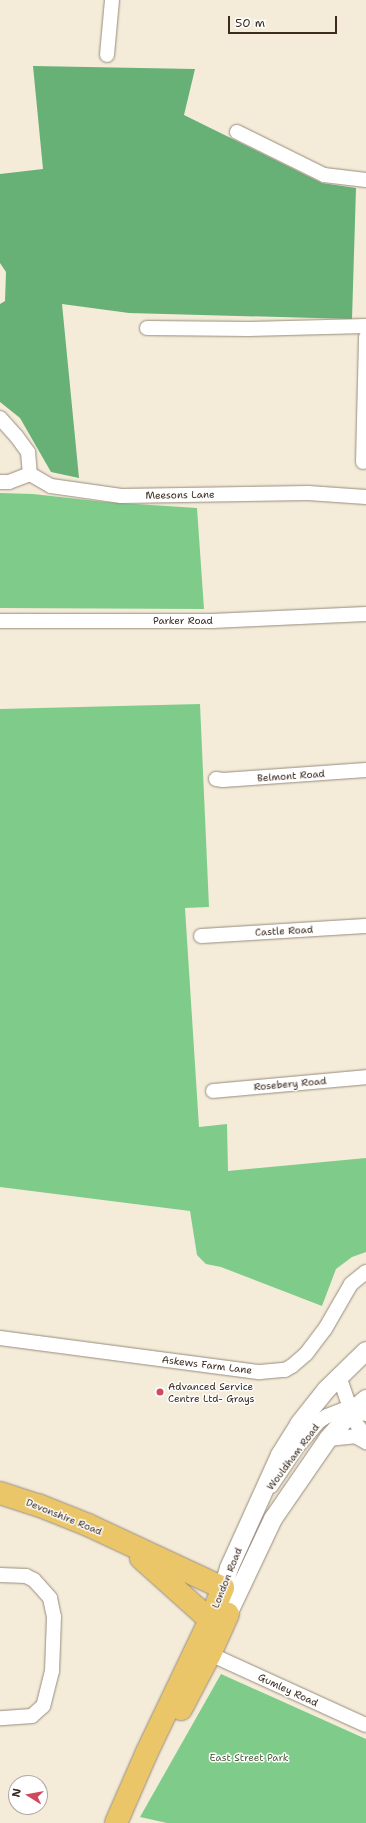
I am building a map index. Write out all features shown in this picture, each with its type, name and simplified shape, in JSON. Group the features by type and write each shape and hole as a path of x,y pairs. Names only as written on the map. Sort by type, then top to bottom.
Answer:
{"main road":[{"name":"Devonshire Road","path":"0,1494 38,1505 88,1525 127,1545 223,1588"},
{"name":"Devonshire Road","path":"127,1545 210,1620"},
{"path":"189,1659 199,1654 210,1654 210,1620 230,1610 223,1588"},
{"name":"London Road","path":"116,1823 189,1659 210,1620 223,1588"},
{"name":"London Road","path":"116,1823 158,1754 210,1654 230,1610"}],"street":[{"path":"107,55 112,0"},
{"path":"237,132 324,175 366,180"},
{"path":"147,328 249,330 366,326"},
{"path":"363,462 366,337"},
{"path":"0,418 18,437 28,452 30,474 9,482 0,482"},
{"name":"Meesons Lane","path":"30,474 51,486 121,496 308,493 366,497"},
{"name":"Parker Road","path":"0,621 212,622 366,614"},
{"name":"Belmont Road","path":"216,779 223,780 366,770"},
{"name":"Castle Road","path":"201,936 366,926"},
{"name":"Rosebery Road","path":"213,1091 366,1077"},
{"name":"Askews Farm Lane","path":"0,1338 260,1372 285,1370 306,1354 325,1329 351,1284 366,1272"},
{"name":"London Road","path":"223,1588 280,1455 299,1424 339,1376 366,1351"},
{"path":"339,1376 348,1402 362,1408 354,1420 366,1438"},
{"name":"London Road","path":"230,1610 255,1553 273,1519 328,1439 362,1408"},
{"name":"Wouldham Road","path":"259,1502 283,1470 298,1446 318,1422 327,1416 343,1410 362,1408"},
{"name":"Wouldham Road","path":"328,1439 355,1436 366,1442"},
{"path":"0,1575 26,1576 34,1580 43,1588 52,1602 54,1617 52,1671 41,1710 32,1716 0,1718"},
{"name":"Gumley Road","path":"210,1654 366,1725"}],"green space":[{"path":"33,66 195,69 184,115 322,183 356,188 352,319 129,313 62,304 79,478 51,472 20,418 0,402 0,304 5,301 6,272 0,263 0,174 43,169"},
{"path":"0,493 33,494 105,502 197,508 204,609 0,608"},
{"path":"200,704 209,907 185,908 199,1127 227,1124 228,1171 366,1158 366,1252 352,1257 336,1269 322,1306 221,1267 206,1264 197,1255 190,1211 0,1187 0,709"},
{"name":"East Street Park","path":"221,1674 366,1739 366,1823 167,1823 140,1817"}],"place":[{"name":"Advanced Service Centre Ltd- Grays","path":"160,1392"}]}
